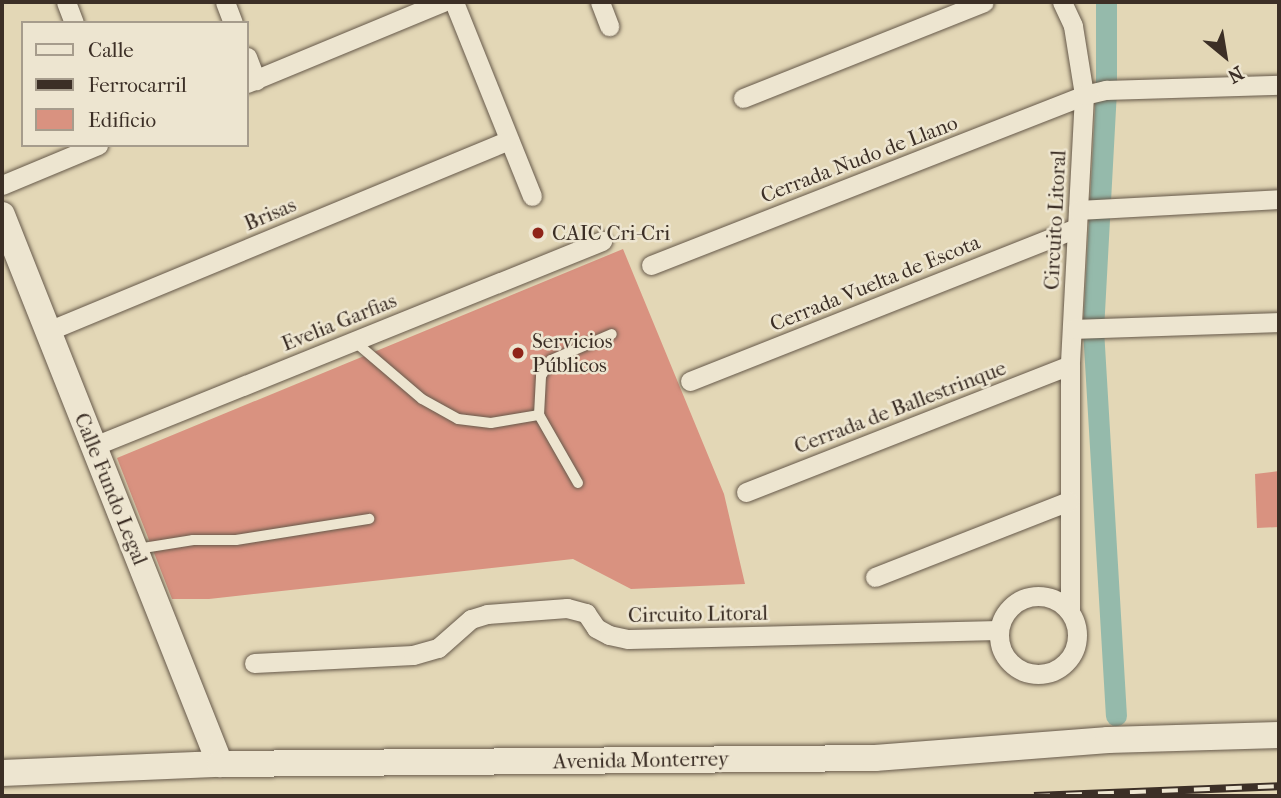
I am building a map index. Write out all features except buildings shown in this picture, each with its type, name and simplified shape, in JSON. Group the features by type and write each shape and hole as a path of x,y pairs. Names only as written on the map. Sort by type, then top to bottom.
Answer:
{"street":[{"path":"66,2 73,21"},
{"path":"225,2 232,21"},
{"path":"248,63 251,82 443,2"},
{"path":"454,2 532,196"},
{"path":"600,2 609,26"},
{"path":"743,98 984,2"},
{"name":"Circuito Litoral","path":"254,663 413,655 438,648 471,619 487,614 566,608 586,613 596,628 608,635 628,639 999,630 1000,645 1012,664 1032,674 1047,673 1061,666 1071,655 1076,641 1076,626 1070,612 1070,365 1084,95 1073,26 1062,2"},
{"name":"Cerrada Nudo de Llano","path":"651,265 1084,95 1106,90 1279,85"},
{"name":"Brisas","path":"48,331 509,139"},
{"path":"2,185 93,147"},
{"name":"Cerrada Vuelta de Escota","path":"690,381 1078,219 1279,199"},
{"name":"Calle Fundo Legal","path":"2,215 9,257 48,331 220,764"},
{"name":"Evelia Garfias","path":"94,446 602,241"},
{"path":"1073,329 1279,322"},
{"name":"Cerrada de Ballestrinque","path":"746,492 1070,365"},
{"path":"875,577 1069,501"},
{"path":"999,630 1005,613 1020,600 1037,596 1056,600 1070,612"},
{"name":"Avenida Monterrey","path":"2,773 220,764 876,758 1108,740 1279,735"}],"lane":[{"path":"578,483 539,415 541,376 551,360 612,334"},
{"path":"354,341 422,399 458,419 491,423 539,415"},
{"path":"135,549 193,540 236,540 369,519"}],"waterway":[{"path":"1106,2 1106,90 1093,329 1116,715"}],"railway":[{"path":"1034,796 1279,786"}],"place":[{"name":"CAIC Cri-Cri","path":"538,233"},
{"name":"Servicios Públicos","path":"518,353"}]}
